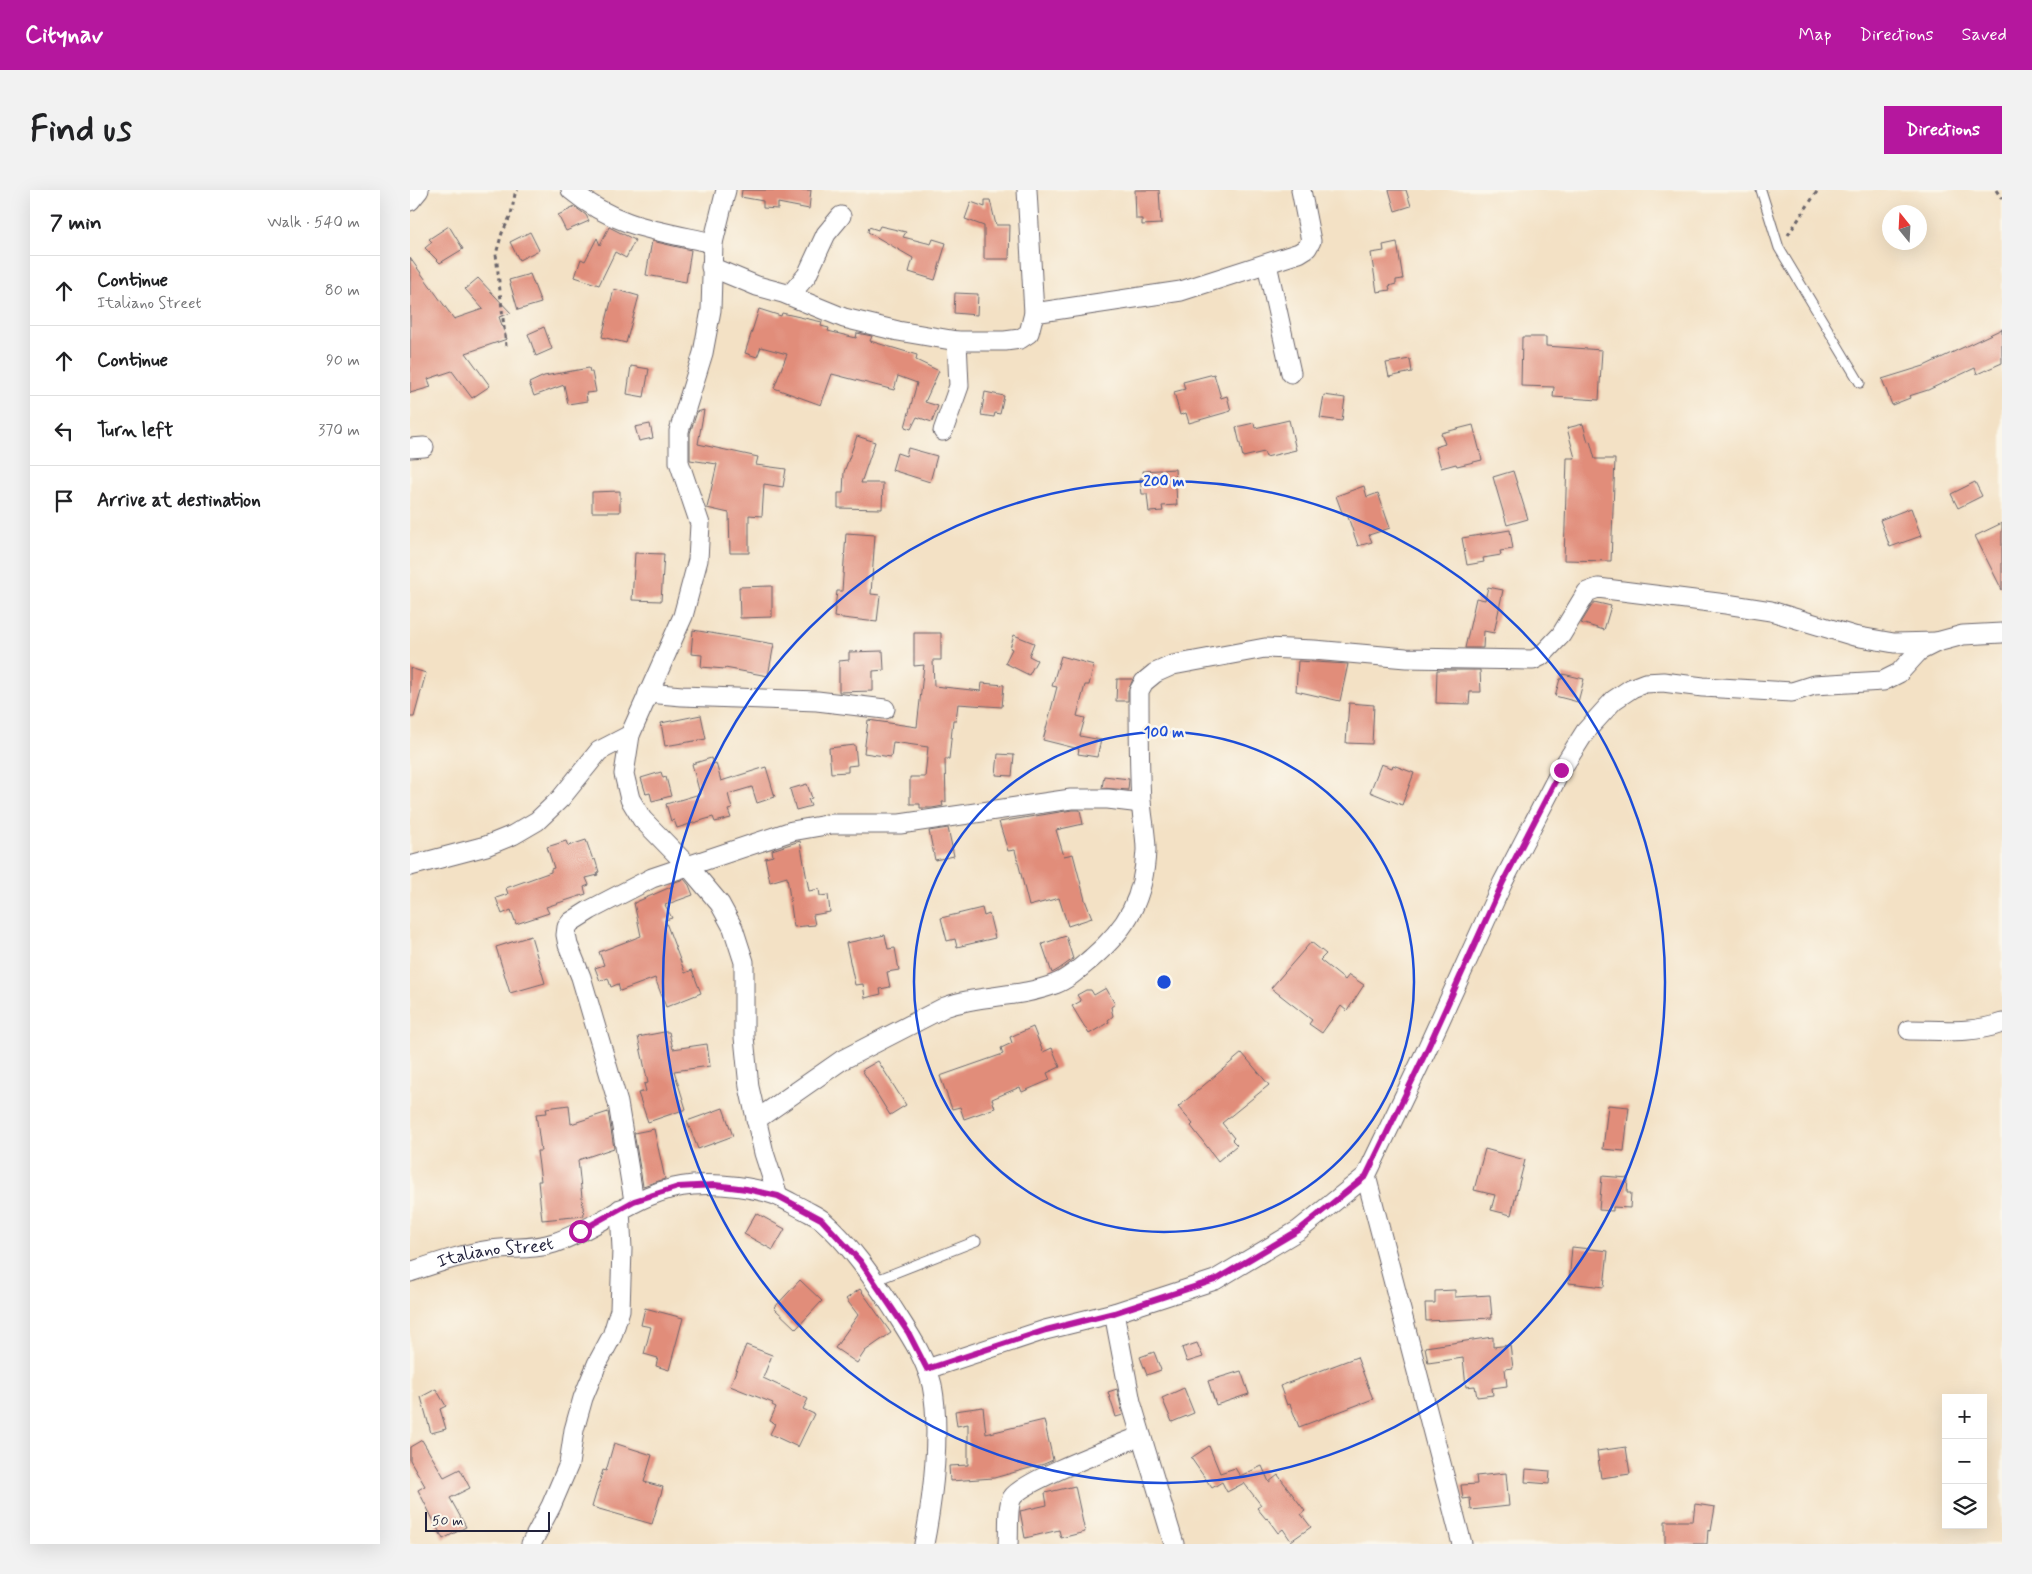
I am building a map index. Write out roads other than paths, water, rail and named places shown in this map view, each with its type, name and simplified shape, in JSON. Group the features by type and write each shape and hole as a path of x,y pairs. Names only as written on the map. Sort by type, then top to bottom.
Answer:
{"street":[{"path":"410,201 419,190"},
{"path":"570,190 586,202 620,221 654,231 713,243"},
{"path":"726,190 713,243 711,310 704,353 679,430 680,462 700,524 698,560 683,616 630,736 624,774 630,800 642,819 688,866 724,912 734,928 744,962 744,1044 749,1087 756,1120 778,1196"},
{"path":"711,267 844,318 898,331 957,341 1005,341 1020,339 1029,333 1034,313 1027,190"},
{"path":"1034,313 1061,307 1118,302 1181,291 1299,253 1310,246 1311,240 1301,190"},
{"path":"790,296 807,275 826,234 841,216"},
{"path":"1267,264 1291,373"},
{"path":"943,430 959,386 957,341"},
{"path":"756,1120 842,1060 945,1007 959,1002 1040,989 1058,983 1111,942 1130,917 1142,886 1146,850 1141,803 1139,692 1144,682 1155,673 1173,665 1265,648 1406,658 1533,660 1541,656 1560,635 1587,592 1598,588 1771,611 1854,636 1894,643 1936,642 1963,635 2002,633"},
{"path":"927,1369 1046,1330 1114,1313 1215,1280 1299,1230 1366,1176 1426,1052 1503,882 1561,770 1585,732 1614,700 1632,688 1645,683 1663,682 1703,687 1792,692 1814,685 1883,681 1899,673 1919,651 1936,642"},
{"path":"648,693 800,700 885,709"},
{"path":"410,866 486,846 513,835 537,821 561,798 599,751 630,736"},
{"path":"531,1544 551,1506 569,1464 574,1430 583,1398 596,1364 612,1336 620,1310 622,1249 627,1205 618,1103 581,977 568,945 567,927 571,922 652,878 792,831 832,824 900,824 1071,799 1108,799 1141,803"},
{"path":"1909,1030 1970,1030 1990,1028 2002,1024"},
{"path":"1366,1176 1462,1544"},
{"name":"Italiano Street","path":"410,1272 471,1254 494,1250 525,1249 554,1243 627,1205 678,1187 695,1185 746,1189 778,1196 821,1219 860,1261 908,1332 927,1369 932,1386 935,1425 932,1502 924,1544"},
{"path":"1114,1313 1129,1394 1174,1544"},
{"path":"1008,1544 1012,1498 1022,1488 1077,1462 1141,1436"}],"lane":[{"path":"1761,190 1779,248 1860,383"},
{"path":"874,1281 976,1241"}]}
